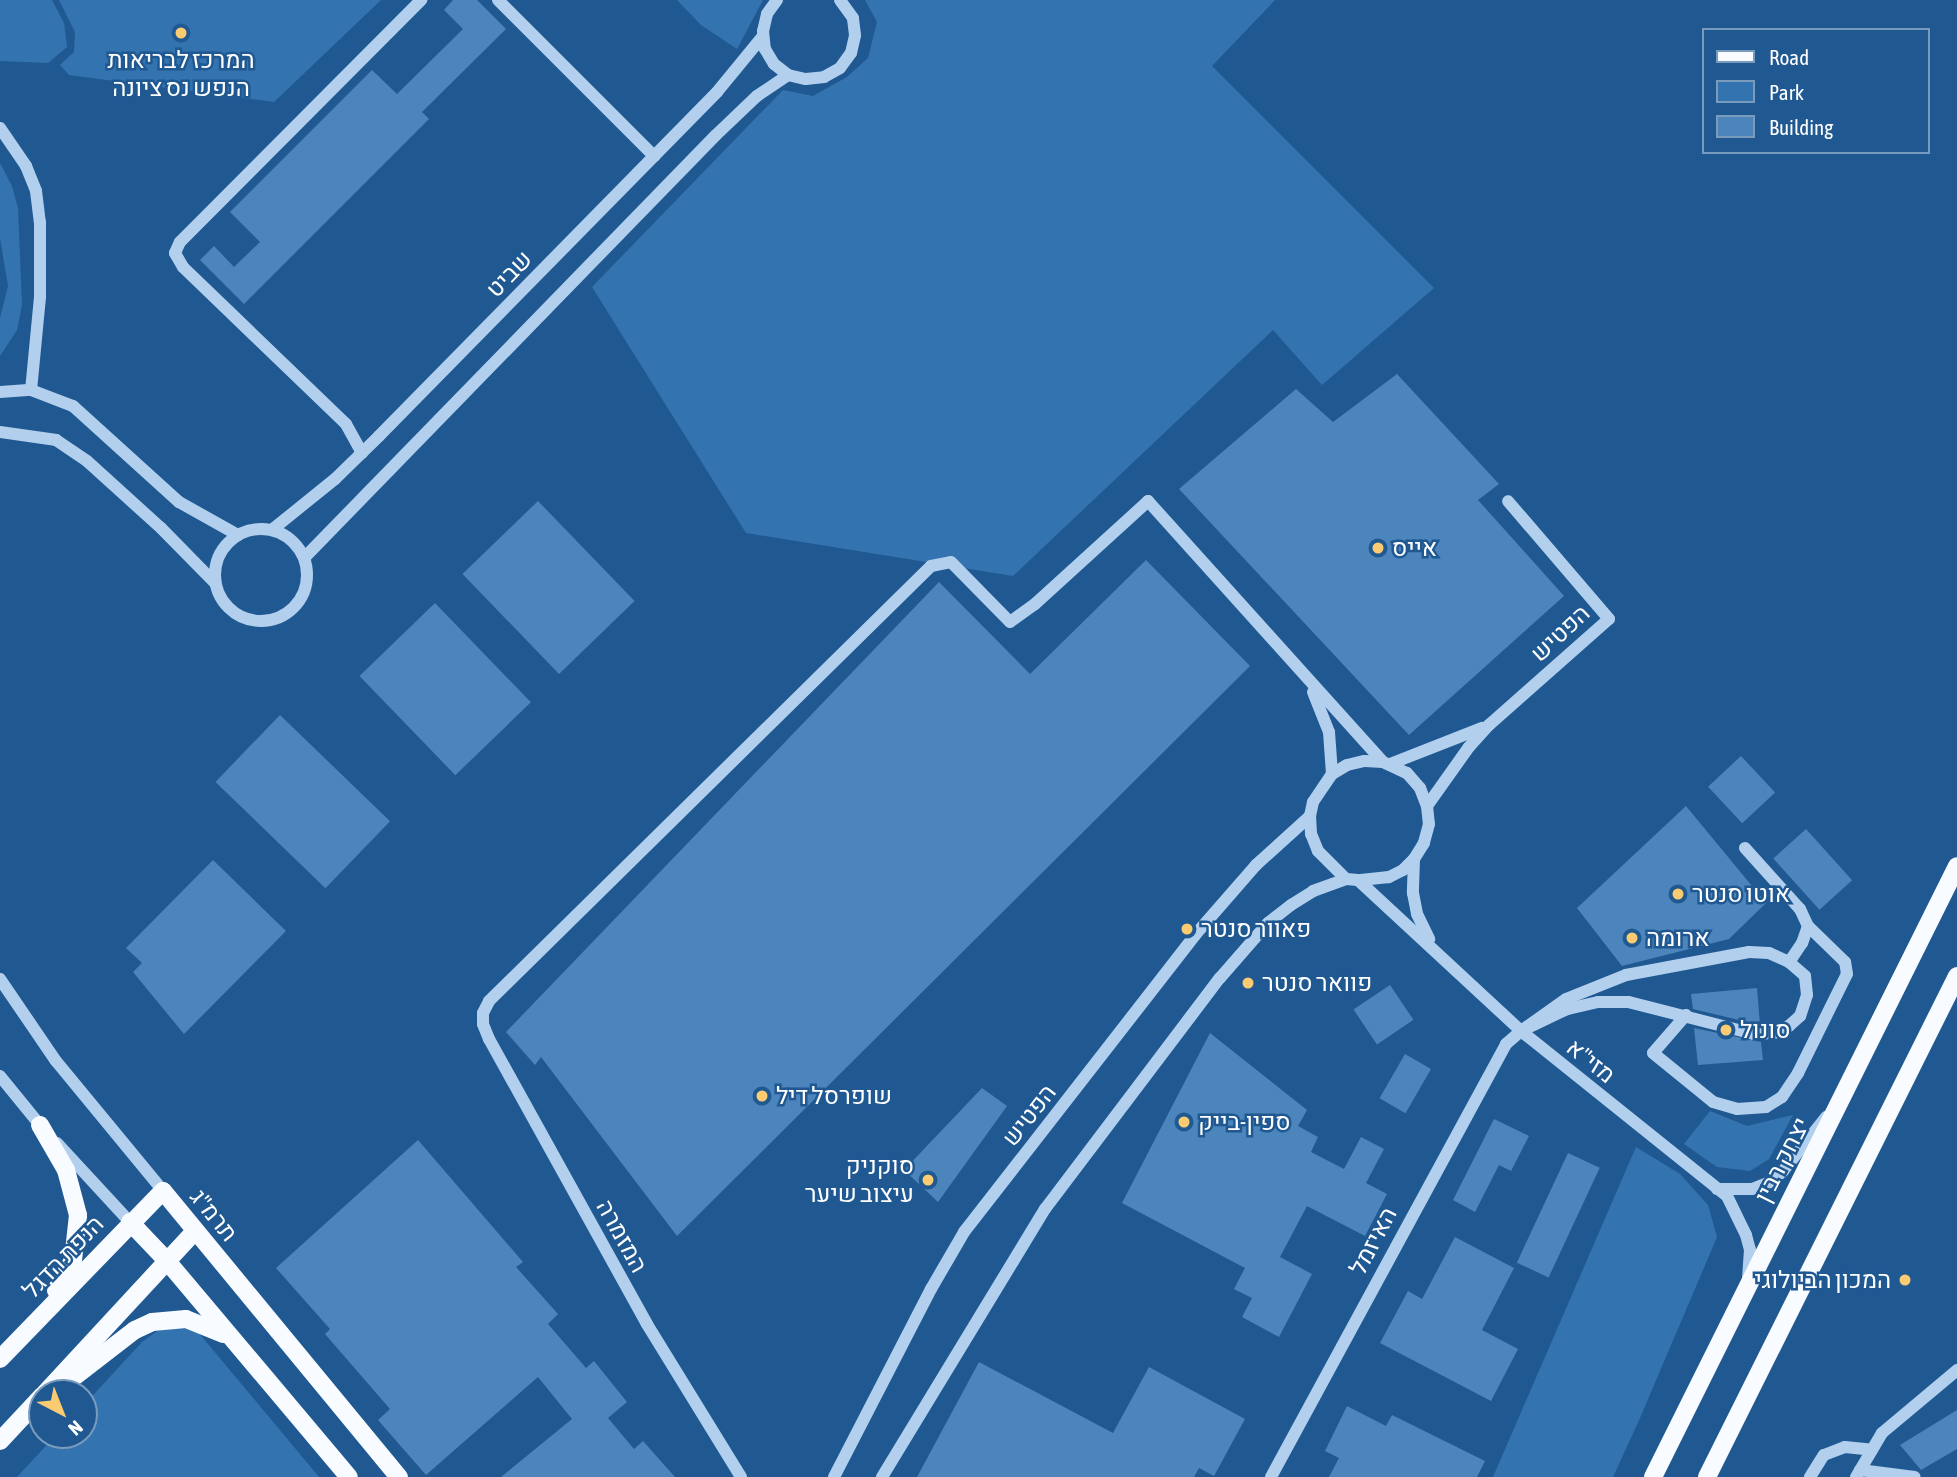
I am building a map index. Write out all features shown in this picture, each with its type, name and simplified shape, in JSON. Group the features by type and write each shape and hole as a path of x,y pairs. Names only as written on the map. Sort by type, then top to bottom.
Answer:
{"main road":[{"name":"יצחק רבין","path":"1653,1477 1957,866"},
{"path":"1707,1477 1957,976"},
{"path":"40,1125 66,1170 78,1215 73,1260 45,1311"},
{"name":"הנפת הדגל","path":"0,1359 163,1191"},
{"name":"תרמ\"ג","path":"163,1191 399,1477"},
{"path":"130,1222 167,1261 349,1477"},
{"path":"57,1379 195,1231"},
{"path":"71,1379 105,1351 152,1322 186,1319 206,1325 230,1338"},
{"path":"0,1441 28,1411"},
{"path":"17,1423 28,1414"}],"street":[{"path":"362,453 346,424 183,267 175,253 180,242 421,0"},
{"path":"498,0 654,156"},
{"path":"777,0 767,14 765,49 774,64 788,75 806,79 824,77 840,68 851,53 855,36 853,18 840,0"},
{"name":"שביט","path":"273,529 306,504 362,453 717,92 764,36"},
{"path":"305,557 716,135 757,96 788,75"},
{"path":"0,128 26,166 36,191 40,222 40,297 31,390"},
{"path":"0,392 31,390 73,406 179,502 237,535"},
{"path":"0,432 57,440 87,461 161,528 216,584"},
{"name":"המזמרה","path":"741,1477 647,1324 489,1039 483,1024 483,1013 489,1001 931,566 951,562 1010,622 1035,604 1148,501 1311,685"},
{"name":"הפטיש","path":"1427,806 1468,747 1489,725 1609,619 1508,501"},
{"path":"261,528 273,529 292,540 305,557 308,572 300,601 275,620 245,619 231,611 221,599 216,584 219,556 237,535 261,528"},
{"path":"882,1477 1045,1209 1220,978 1268,923 1313,891 1352,880 1389,877 1415,859 1424,843 1429,824 1427,806 1420,788 1407,773 1386,763 1311,685"},
{"path":"1311,685 1329,732 1332,774"},
{"name":"הפטיש","path":"1386,763 1489,725"},
{"path":"1352,880 1318,851 1311,834 1312,802 1332,774 1356,763 1386,763"},
{"name":"הפטיש","path":"834,1477 906,1335 964,1232 1195,935 1256,865 1310,816"},
{"path":"1686,1015 1653,1053 1713,1101 1737,1109 1766,1107 1782,1097 1798,1073 1847,974 1844,962 1808,926 1800,909 1745,848"},
{"name":"מזי\"א","path":"1415,859 1413,893 1417,914 1425,934 1444,958"},
{"name":"מזי\"א","path":"1352,880 1444,958 1521,1031 1717,1189 1735,1209 1746,1235 1749,1275 1745,1290"},
{"path":"1789,961 1802,943 1808,926"},
{"path":"1749,952 1769,953 1789,961 1805,976 1807,995 1800,1016 1789,1026 1774,1033 1754,1034 1628,1002 1598,1002 1567,1009 1521,1031 1566,999 1626,975 1749,952"},
{"name":"תרמ\"ג","path":"0,979 56,1061 163,1191"},
{"name":"האיזמל","path":"1270,1477 1490,1068 1506,1044 1521,1031"},
{"path":"0,1076 40,1125 130,1222"},
{"path":"1717,1189 1752,1189 1770,1182 1783,1171 1840,1099"},
{"path":"1915,1477 1858,1473 1882,1433 1957,1370"},
{"path":"1810,1477 1824,1455 1845,1447 1872,1450"},
{"name":"המזמרה","path":"723,1450 753,1477"}],"green space":[{"path":"0,0 52,0 64,23 67,47 48,63 0,61"},
{"name":"המרכז לבריאות הנפש נס ציונה","path":"59,0 381,0 274,102 69,75 60,65 74,52 75,32"},
{"path":"677,0 763,0 737,49 701,25"},
{"path":"865,0 1275,0 1212,66 1434,288 1322,385 1273,330 1013,576 746,533 592,287 783,90 813,96 847,77 868,58 877,22"},
{"path":"0,163 12,186 18,208 22,305 17,330 0,356 0,318 8,286 0,238"},
{"path":"1710,1111 1747,1126 1793,1115 1769,1159 1750,1171 1717,1167 1684,1144"},
{"path":"1636,1147 1680,1174 1708,1205 1717,1237 1640,1418 1613,1477 1493,1477"},
{"path":"167,1324 198,1332 319,1477 17,1477 43,1449 98,1449 98,1390 142,1342"}],"building":[{"path":"453,0 477,0 506,29 422,112 429,119 244,304 200,260 214,246 234,267 260,242 230,212 372,70 397,94 463,29 444,10"},
{"name":"אייס","path":"1397,374 1499,484 1478,500 1564,596 1409,735 1179,489 1296,389 1333,422"},
{"path":"538,501 635,601 559,674 462,574"},
{"path":"1146,560 1250,666 677,1236 541,1057 535,1065 506,1032 939,582 1030,674"},
{"path":"435,603 531,702 455,775 359,676"},
{"path":"280,715 390,821 325,888 215,782"},
{"path":"1741,756 1775,793 1742,823 1708,787"},
{"path":"1686,806 1766,903 1729,939 1622,966 1577,908"},
{"path":"1806,829 1852,880 1819,910 1773,858"},
{"path":"213,860 286,931 184,1034 133,972 142,963 126,948"},
{"path":"1390,985 1413,1020 1377,1044 1354,1010"},
{"path":"1757,988 1760,1025 1693,1009 1691,994"},
{"path":"1694,1028 1761,1042 1763,1060 1698,1065"},
{"path":"1210,1033 1307,1110 1298,1126 1318,1137 1311,1152 1344,1169 1361,1137 1384,1149 1366,1183 1387,1194 1365,1236 1307,1206 1280,1257 1312,1274 1279,1337 1242,1317 1252,1298 1234,1289 1245,1268 1122,1203"},
{"path":"1405,1054 1431,1069 1405,1113 1380,1098"},
{"path":"982,1088 1007,1106 938,1202 904,1170"},
{"path":"1494,1119 1529,1136 1511,1171 1499,1165 1475,1212 1453,1200"},
{"path":"418,1140 523,1262 516,1267 558,1314 548,1324 586,1368 594,1361 627,1402 608,1418 634,1449 643,1441 675,1477 501,1477 572,1419 538,1377 426,1475 378,1420 390,1409 325,1334 330,1329 276,1268"},
{"path":"1568,1153 1600,1168 1549,1277 1517,1263"},
{"path":"1455,1237 1514,1268 1482,1330 1518,1349 1491,1401 1380,1343 1408,1291 1422,1299"},
{"path":"979,1362 1113,1433 1149,1367 1245,1419 1214,1476 1199,1468 1194,1477 917,1477"},
{"path":"1347,1406 1386,1426 1392,1415 1485,1461 1477,1477 1329,1477 1339,1458 1325,1451"},
{"path":"1957,1410 1957,1449 1921,1470 1900,1445"}],"place":[{"name":"המרכז לבריאות הנפש נס ציונה","path":"181,33"},
{"name":"אייס","path":"1378,548"},
{"name":"אוטו סנטר","path":"1678,894"},
{"name":"פאוור סנטר","path":"1187,929"},
{"name":"ארומה","path":"1632,938"},
{"name":"פוואר סנטר","path":"1248,983"},
{"name":"סונול","path":"1726,1030"},
{"name":"שופרסל דיל","path":"762,1096"},
{"name":"ספין-בייק","path":"1184,1122"},
{"name":"סוקניק עיצוב שיער","path":"928,1180"},
{"name":"המכון הביולוגי","path":"1905,1280"}]}
